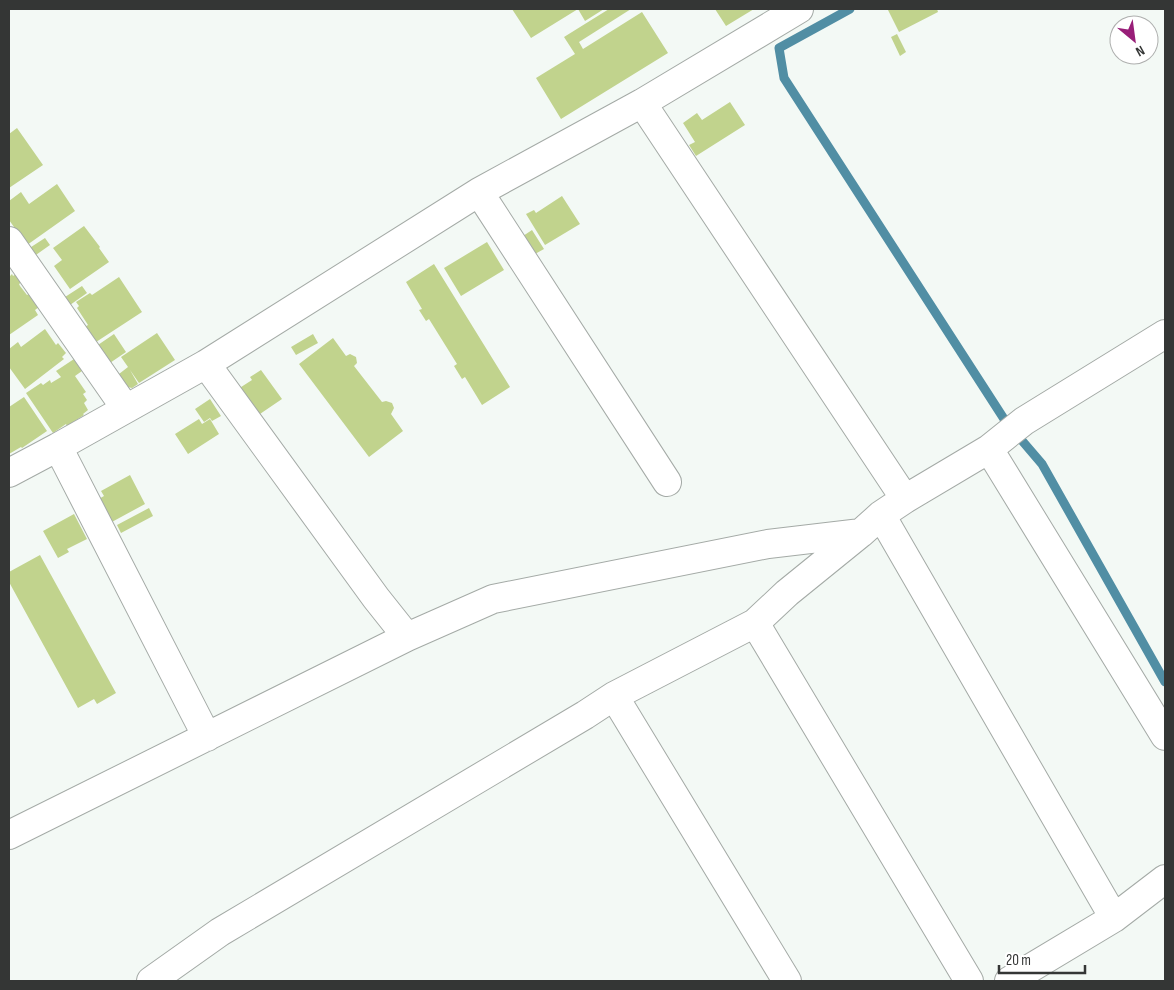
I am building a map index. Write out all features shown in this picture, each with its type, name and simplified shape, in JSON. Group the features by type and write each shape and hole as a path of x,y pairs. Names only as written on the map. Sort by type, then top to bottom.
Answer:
{"street":[{"path":"9,473 206,364 479,192 642,102 799,9"},
{"path":"642,102 905,499"},
{"path":"479,192 668,482"},
{"path":"9,241 126,409"},
{"path":"151,981 220,932 614,696 755,623 787,593 881,515 989,449 1024,421 1165,334"},
{"path":"206,364 376,598 407,637"},
{"path":"58,447 206,737"},
{"path":"989,449 1165,736"},
{"path":"881,515 1114,918"},
{"path":"9,835 407,637 494,599 768,544 861,533"},
{"path":"755,623 969,981"},
{"path":"614,696 788,981"},
{"path":"1009,981 1114,918 1165,879"}],"building":[{"path":"512,9 578,9 531,38"},
{"path":"578,9 604,9 585,21"},
{"path":"609,9 631,9 579,42 583,49 642,12 668,53 561,119 536,78 575,54 564,37"},
{"path":"715,9 754,9 726,26"},
{"path":"889,9 937,9 938,12 899,32"},
{"path":"897,34 906,52 900,56 891,37"},
{"path":"730,102 745,125 696,156 689,145 695,142 683,123 697,113 702,120"},
{"path":"17,128 43,165 9,188 9,134"},
{"path":"57,184 75,211 27,245 9,220 9,201 21,192 29,204"},
{"path":"562,196 580,224 545,245 526,214 534,210 536,213"},
{"path":"84,226 109,262 70,289 54,266 62,260 53,248"},
{"path":"532,230 544,249 535,254 523,236"},
{"path":"45,238 50,245 33,257 28,249"},
{"path":"487,242 504,270 461,296 444,268"},
{"path":"434,264 510,387 482,405 465,377 462,379 454,366 457,364 429,319 426,321 419,310 422,309 406,282"},
{"path":"12,274 13,276 16,274 22,282 19,284 20,286 39,307 35,310 38,315 9,335 9,277"},
{"path":"119,277 142,312 93,344 83,328 88,325 77,308 79,306 76,302 90,293 92,295"},
{"path":"82,286 87,293 70,305 65,297"},
{"path":"45,329 56,345 58,343 66,353 62,357 64,359 25,389 9,367 9,349 18,342 21,347"},
{"path":"157,333 175,360 139,383 130,370 138,384 132,388 127,387 119,374 128,367 121,357"},
{"path":"114,334 126,352 107,365 95,347"},
{"path":"313,334 318,343 296,355 291,347"},
{"path":"333,338 346,356 350,354 356,357 357,363 354,366 382,402 392,403 394,408 391,414 403,431 369,457 299,364"},
{"path":"74,359 82,371 75,376 86,392 83,394 87,400 84,403 88,410 84,415 53,433 26,393 41,383 43,385 50,380 51,383 61,377 56,371"},
{"path":"261,370 282,399 257,416 238,389 252,380 250,377"},
{"path":"24,397 47,431 22,448 9,454 9,407"},
{"path":"210,399 221,416 212,421 210,418 204,422 195,409"},
{"path":"199,419 202,424 210,419 219,434 188,454 175,434"},
{"path":"130,475 145,504 110,523 97,500 104,496 101,491"},
{"path":"149,508 153,516 121,533 117,525"},
{"path":"74,514 87,539 67,549 69,552 58,558 43,531"},
{"path":"40,555 116,693 97,704 94,699 78,708 9,582 9,572"}],"waterway":[{"path":"850,9 779,48 784,78 1006,422 1042,464 1165,682"}]}
